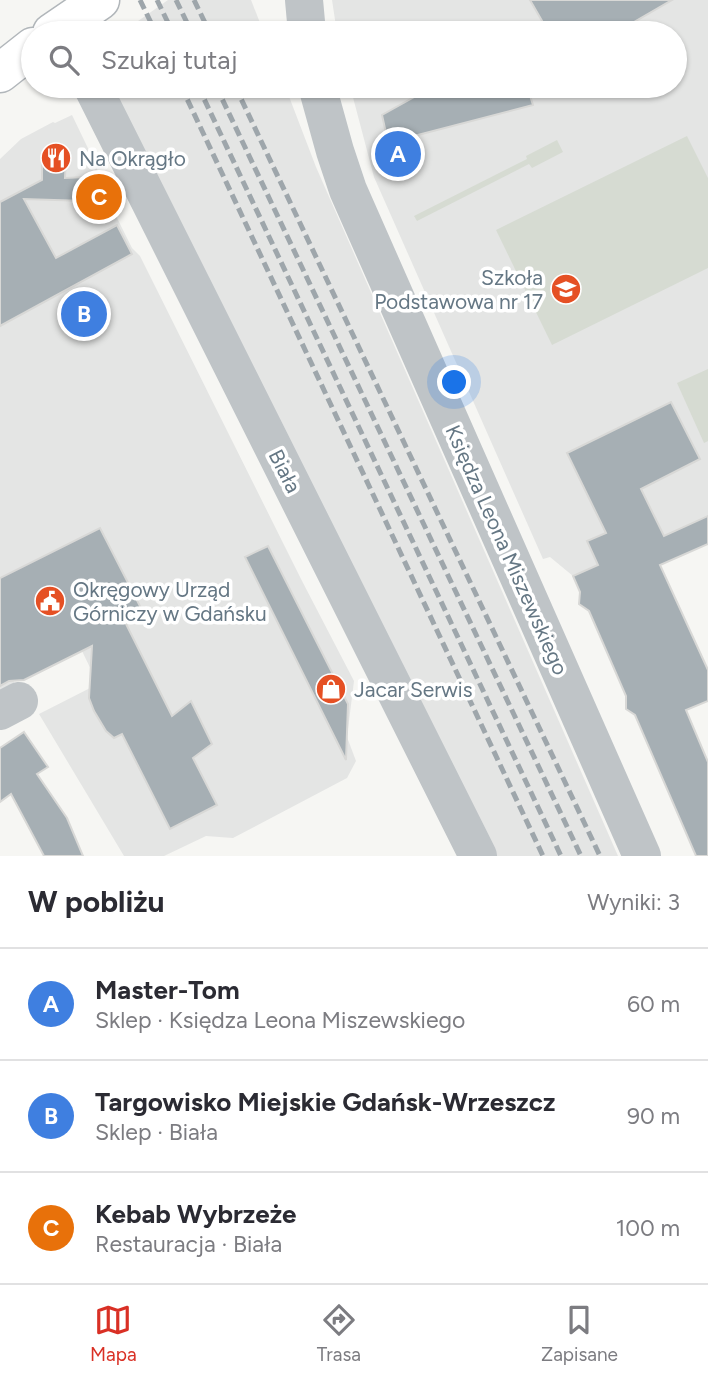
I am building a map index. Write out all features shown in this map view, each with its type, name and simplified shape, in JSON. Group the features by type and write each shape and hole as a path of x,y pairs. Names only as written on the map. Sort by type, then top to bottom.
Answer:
{"main road":[{"path":"72,21 100,0"},
{"path":"0,73 21,58"}],"street":[{"path":"304,0 306,21"},
{"name":"Biała","path":"98,98 478,856"},
{"name":"Księdza Leona Miszewskiego","path":"320,98 348,190 642,856"}],"shaded area":[{"path":"168,0 251,0 259,21 138,21"},
{"name":"Szkoła Podstawowa nr 17","path":"332,0 708,0 708,544 573,576 550,557 543,559 374,177 353,98 687,98 687,21 335,21"},
{"path":"116,98 290,98 316,167 618,856 497,856"},
{"path":"72,115 97,167 98,177 108,200 132,248 140,256 354,681 347,737 356,761 347,778 233,838 206,836 164,856 124,856 39,714 98,684 82,651 24,680 19,670 10,675 15,684 0,693 0,159 21,139"},
{"path":"687,136 708,178 708,268 552,345 496,230"},
{"path":"557,140 563,152 532,168 529,164 417,221 414,216 527,159 526,156"},
{"path":"708,369 708,441 704,443 677,383"}],"building":[{"path":"530,0 672,0 636,21 542,21"},
{"path":"412,98 531,98 533,105 414,136 421,158 391,170 380,144 388,142 382,115"},
{"path":"42,156 66,157 65,178 86,177 86,201 24,199 56,258 117,225 132,254 0,326 0,202 42,180"},
{"path":"671,402 700,459 641,489 664,536 708,516 708,544 660,565 708,670 708,701 686,710 708,762 708,856 696,856 635,715 626,709 626,696 589,611 579,604 580,592 573,576 598,565 587,541 606,533 567,453"},
{"path":"100,528 143,612 125,622 172,716 191,701 212,744 193,758 217,805 170,829 122,734 114,738 106,731 94,711 89,698 92,646 24,680 9,681 0,686 0,578"},
{"path":"268,546 348,704 346,760 245,557"},
{"path":"24,732 48,767 37,774 67,818 83,856 44,856 11,794 0,802 0,748"}],"railway":[{"path":"140,0 150,21"},
{"path":"157,0 167,21"},
{"path":"176,0 186,21"},
{"path":"194,0 204,21"},
{"path":"187,98 543,856"},
{"path":"204,98 561,856"},
{"path":"222,98 581,856"},
{"path":"241,98 600,856"}],"place":[{"name":"Master-Tom","path":"398,154"},
{"name":"Na Okrągło","path":"56,158"},
{"name":"Kebab Wybrzeże","path":"99,197"},
{"name":"Szkoła Podstawowa nr 17","path":"566,289"},
{"name":"Targowisko Miejskie Gdańsk-Wrzeszcz","path":"84,314"},
{"name":"Okręgowy Urząd Górniczy w Gdańsku","path":"50,601"},
{"name":"Jacar Serwis","path":"331,689"}]}
